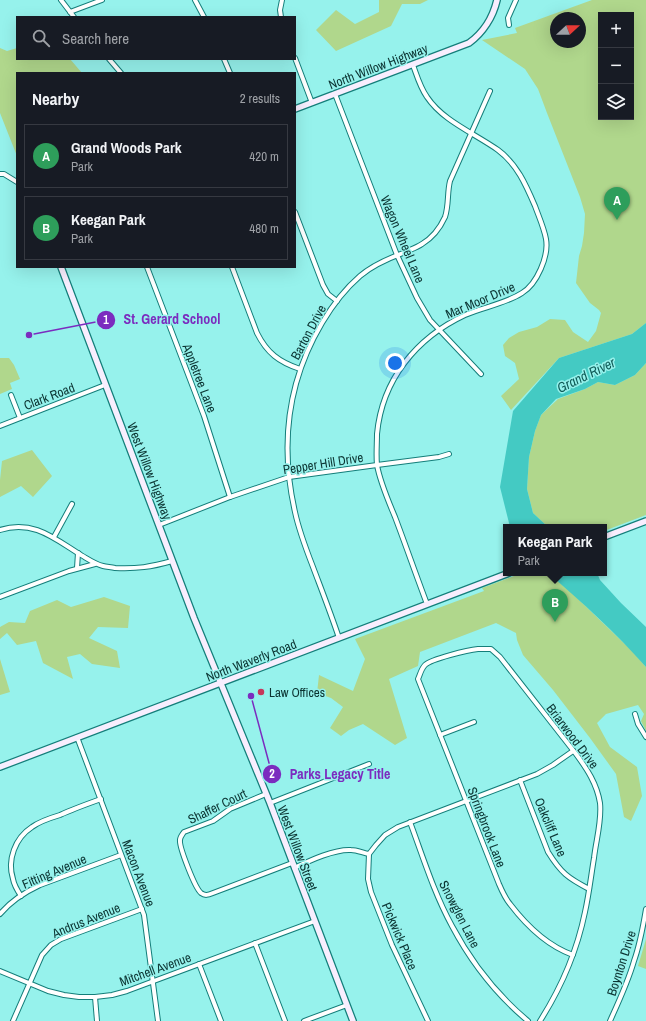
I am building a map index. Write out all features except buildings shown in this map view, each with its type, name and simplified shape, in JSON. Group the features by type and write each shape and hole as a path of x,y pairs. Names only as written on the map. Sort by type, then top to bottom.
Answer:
{"street":[{"path":"61,0 73,16"},
{"path":"70,12 102,0"},
{"path":"195,0 203,16"},
{"path":"281,16 280,10 282,0"},
{"name":"North Willow Highway","path":"296,109 469,43 484,29 495,8 497,0"},
{"path":"509,25 508,18 516,0"},
{"path":"110,60 120,72"},
{"path":"224,60 228,72"},
{"path":"296,60 312,103"},
{"name":"Mar Moor Drive","path":"413,65 421,86 428,98 443,114 499,150 510,160 520,173 543,227 546,241 546,251 541,266 533,283 523,293 463,316 439,330 423,342 400,368 390,385 383,402 378,425 377,465 385,492 427,604"},
{"name":"Barton Drive","path":"339,638 299,527 291,493 287,459 291,401 300,369 309,347 327,315 337,301 353,283 368,270 384,260 422,244 441,224 447,208 450,181 490,91"},
{"name":"Wagon Wheel Lane","path":"335,94 397,255 420,304 430,320 481,374"},
{"path":"0,174 4,174 16,181"},
{"path":"296,215 323,285 328,294 337,301"},
{"name":"West Willow Highway","path":"61,268 172,561 221,683"},
{"name":"Appletree Lane","path":"147,268 204,416 230,497"},
{"path":"232,268 255,328 262,341 270,352 281,361 300,369"},
{"name":"Clark Road","path":"0,426 105,385"},
{"path":"11,395 20,418"},
{"name":"Pepper Hill Drive","path":"159,525 230,497 289,477 439,457 449,454"},
{"path":"54,537 72,504"},
{"path":"607,536 646,522"},
{"path":"0,530 15,526 34,529 54,537 96,564 104,567 135,569 152,567 172,561"},
{"path":"77,568 78,553"},
{"path":"0,597 77,568 96,564"},
{"name":"North Waverly Road","path":"0,767 503,576"},
{"name":"Briarwood Drive","path":"418,679 425,665 432,661 468,651 491,649 500,657 585,766 597,791 600,804 599,821 586,911 573,955 556,994 540,1021"},
{"name":"Springbrook Lane","path":"418,679 491,868 509,903 533,929 549,942 573,955"},
{"name":"West Willow Street","path":"221,683 270,803 353,1021"},
{"path":"635,714 638,724 646,737"},
{"path":"440,735 474,722"},
{"name":"Macon Avenue","path":"78,738 142,909 146,924 158,1021"},
{"path":"293,866 341,851 350,850 369,854 385,835 398,827 537,774 573,751"},
{"path":"270,803 368,764"},
{"name":"Oakcliff Lane","path":"520,780 552,860 563,873 572,880 589,889"},
{"name":"Shaffer Court","path":"266,794 230,808 213,821 184,832 180,838 181,849 195,885 202,894 206,895 213,894 293,866"},
{"path":"21,896 15,886 11,867 12,855 16,844 23,834 41,822 101,799"},
{"name":"Snowglen Lane","path":"410,822 438,896 452,927 469,955 486,977 518,1013 528,1021"},
{"name":"Fitting Avenue","path":"0,914 21,896 40,885 121,854"},
{"name":"Pickwick Place","path":"369,854 368,879 371,892 392,945 428,1021"},
{"name":"Andrus Avenue","path":"13,1021 42,955 51,945 61,939 142,909"},
{"name":"Boynton Drive","path":"610,1021 623,993 634,962 642,934 646,909"},
{"name":"Mitchell Avenue","path":"0,971 48,991 64,995 95,997 112,995 127,991 315,921"},
{"path":"255,943 285,1021"},
{"path":"199,964 221,1021"},
{"path":"95,997 96,1021"},
{"path":"304,1021 347,1005"}],"green space":[{"path":"379,0 428,0 420,4 402,4 391,26 336,51 316,30 336,10 355,24 379,12"},
{"path":"592,0 646,0 646,323 632,334 559,358 511,410 501,396 519,379 515,363 505,356 503,345 509,338 519,332 537,327 550,319 565,320 573,332 588,342 596,331 601,313 590,303 576,283 579,256 584,233 585,214 580,197 538,89 525,69 482,40 517,33 515,28 550,15 550,48 586,48 586,12 559,12"},
{"path":"0,48 7,51 16,48 16,60 71,60 81,72 16,72 16,153 0,113"},
{"path":"0,358 9,358 20,379 10,383 12,389 0,394"},
{"path":"646,363 646,515 607,530 607,524 545,524 533,513 527,489 529,457 535,431 541,415 558,399 585,389 598,382 615,385 635,375"},
{"path":"32,450 52,476 33,497 21,486 0,497 2,461"},
{"path":"514,576 552,576 572,593 632,651 646,667 646,731 641,721 644,714 638,705 606,714 597,723 610,747 637,767 642,796 631,821 624,817 616,774 553,690 523,655 516,633 496,623 420,652 418,666 389,679 407,738 395,745 363,724 349,730 341,736 330,728 343,707 331,698 317,693 319,675 353,691 365,659 355,639 484,591 482,588"},
{"path":"104,597 130,606 128,628 98,627 89,638 117,651 120,668 92,664 80,654 67,657 73,679 43,663 36,641 17,645 7,633 0,639 0,627 9,622 25,623 30,611 57,600 71,607"},
{"path":"0,659 10,692 0,695"},
{"path":"646,939 646,969 638,966"}],"water":[{"name":"Grand River","path":"646,323 646,363 635,375 615,385 598,382 585,389 556,399 541,415 535,431 529,457 527,489 533,513 545,524 509,524 500,487 513,411 559,358 632,334"},
{"path":"551,576 598,576 600,580 621,603 646,627 646,667 623,642"}],"place":[{"name":"Grand Woods Park","path":"617,220"},
{"name":"St. Gerard School","path":"29,335"},
{"name":"Keegan Park","path":"555,622"},
{"name":"Law Offices","path":"261,692"},
{"name":"Parks Legacy Title","path":"251,696"}]}
